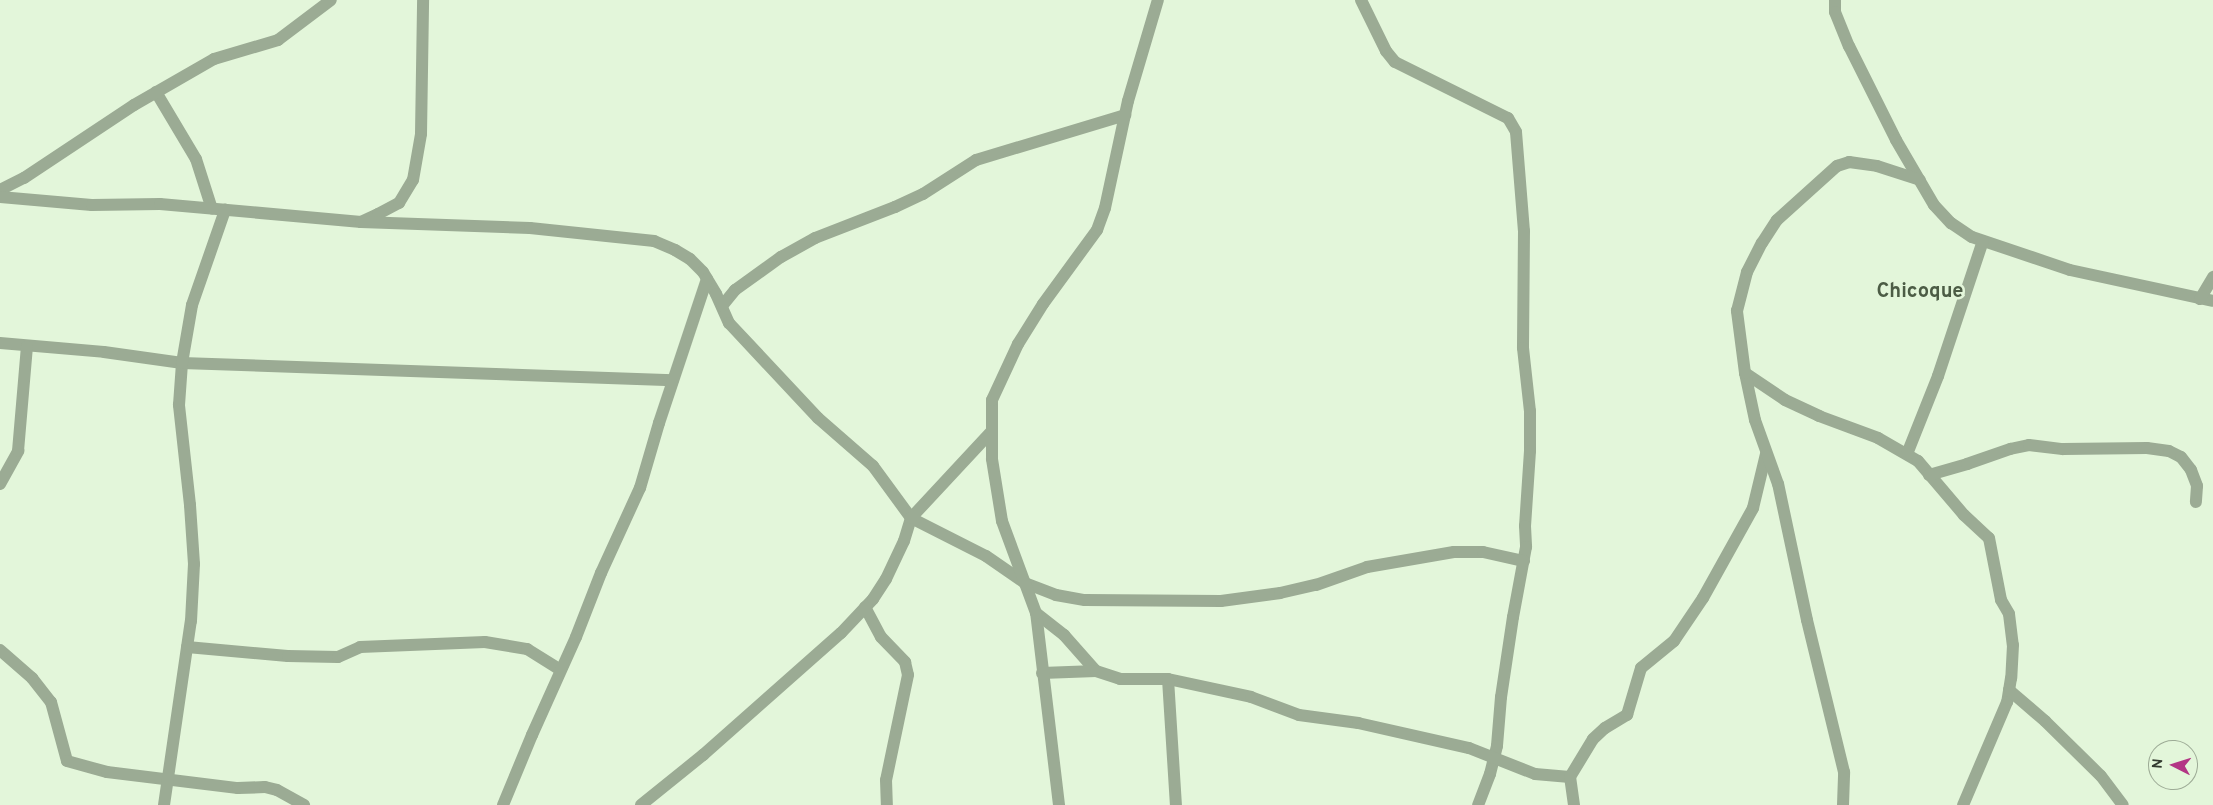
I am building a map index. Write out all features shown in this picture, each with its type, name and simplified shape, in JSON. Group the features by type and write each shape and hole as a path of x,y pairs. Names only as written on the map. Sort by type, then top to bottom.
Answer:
{"street":[{"path":"0,190 24,178 156,92 214,59 278,40 331,0"},
{"path":"361,222 399,203 413,180 421,134 423,0"},
{"path":"1059,805 1036,613 1002,521 991,432 992,400 1010,358 1043,304 1097,230 1105,208 1125,115 1158,0"},
{"path":"1361,0 1386,51 1395,62 1508,118 1516,132 1524,230 1522,348 1530,411 1530,451 1525,526 1526,547 1513,617 1494,759 1478,805"},
{"path":"1835,0 1835,12 1849,46 1896,140 1934,204 1951,223 1972,237 2070,270 2213,301"},
{"path":"156,92 196,159 212,208"},
{"path":"722,306 735,290 781,257 815,238 909,201 976,160 1125,115"},
{"path":"1844,805 1844,772 1807,620 1778,484 1755,420 1745,374 1736,311 1748,272 1762,243 1777,220 1838,166 1850,162 1877,166 1920,180"},
{"path":"0,197 92,205 160,204 361,222 530,228 654,241 690,259 708,279 729,323 762,356 791,391 818,418 873,466 911,518 986,556 1025,583 1056,595 1085,600 1220,601 1280,593 1316,584 1366,567 1454,552 1483,552 1524,561"},
{"path":"164,805 187,647 194,564 190,505 179,405 182,363 192,305 225,210"},
{"path":"1907,454 1938,376 1983,241"},
{"path":"2200,298 2213,277"},
{"path":"503,805 560,670 576,637 601,573 640,488 673,380 708,279"},
{"path":"0,343 104,352 182,363 673,380"},
{"path":"0,484 18,451 27,346"},
{"path":"1745,374 1785,400 1819,416 1878,438 1918,461 1964,515 1988,538 2001,600 2009,614 2013,644 2009,690 2000,718 1962,805"},
{"path":"641,805 703,755 841,633 886,580 904,541 911,518 991,432"},
{"path":"1929,474 2029,445 2063,449 2147,448 2169,451 2182,457 2192,470 2197,486 2196,502"},
{"path":"1574,805 1570,778 1593,739 1605,728 1627,715 1641,668 1674,640 1703,598 1752,508 1765,465 1766,452"},
{"path":"865,607 881,637 905,662 908,675 886,780 888,805"},
{"path":"1036,613 1064,635 1096,671"},
{"path":"187,647 288,656 338,657 360,647 485,642 527,649 560,670"},
{"path":"0,650 32,678 51,702 67,760 107,772 238,788 265,787 278,790 304,805"},
{"path":"1042,673 1096,671 1120,679 1168,679 1251,697 1299,715 1358,723 1468,748 1535,774 1570,778"},
{"path":"1168,679 1176,805"},
{"path":"2009,690 2045,721 2100,776 2123,805"}],"district":[{"name":"Chicoque","path":"1920,292"}]}
